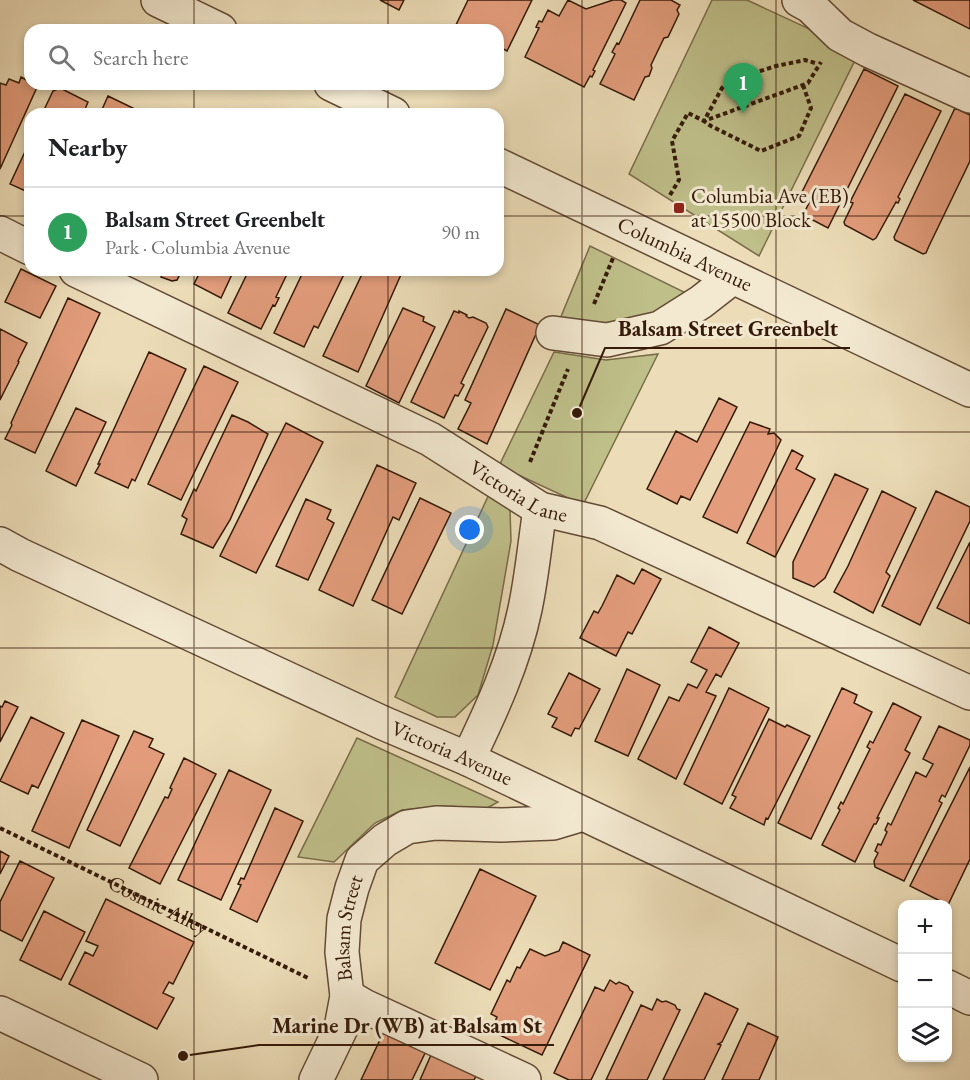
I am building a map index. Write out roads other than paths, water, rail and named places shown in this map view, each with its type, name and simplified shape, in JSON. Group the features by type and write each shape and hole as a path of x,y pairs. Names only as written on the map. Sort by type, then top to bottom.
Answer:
{"street":[{"path":"158,0 207,24"},
{"path":"799,0 810,6 840,35 970,96"},
{"path":"343,90 381,108"},
{"name":"Columbia Avenue","path":"504,168 970,390"},
{"path":"0,233 24,245"},
{"name":"Victoria Lane","path":"89,276 430,439 540,509 600,523 970,693"},
{"path":"553,333 607,340 660,328 701,302 733,277"},
{"path":"468,759 488,718 511,658 525,609 540,509"},
{"name":"Victoria Avenue","path":"7,554 468,759 898,963"},
{"name":"Balsam Street","path":"316,1080 341,1028 347,996 342,952 344,919 362,860 385,840 407,827 436,822 501,825 553,822 583,814"},
{"path":"952,989 970,998"},
{"path":"347,996 524,1080"},
{"path":"0,1013 141,1080"}],"place":[{"name":"Balsam Street Greenbelt","path":"743,113"},
{"name":"Columbia Ave (EB) at 15500 Block","path":"679,208"},
{"name":"Balsam Street Greenbelt","path":"577,413"},
{"name":"Marine Dr (WB) at Balsam St","path":"183,1056"}]}
